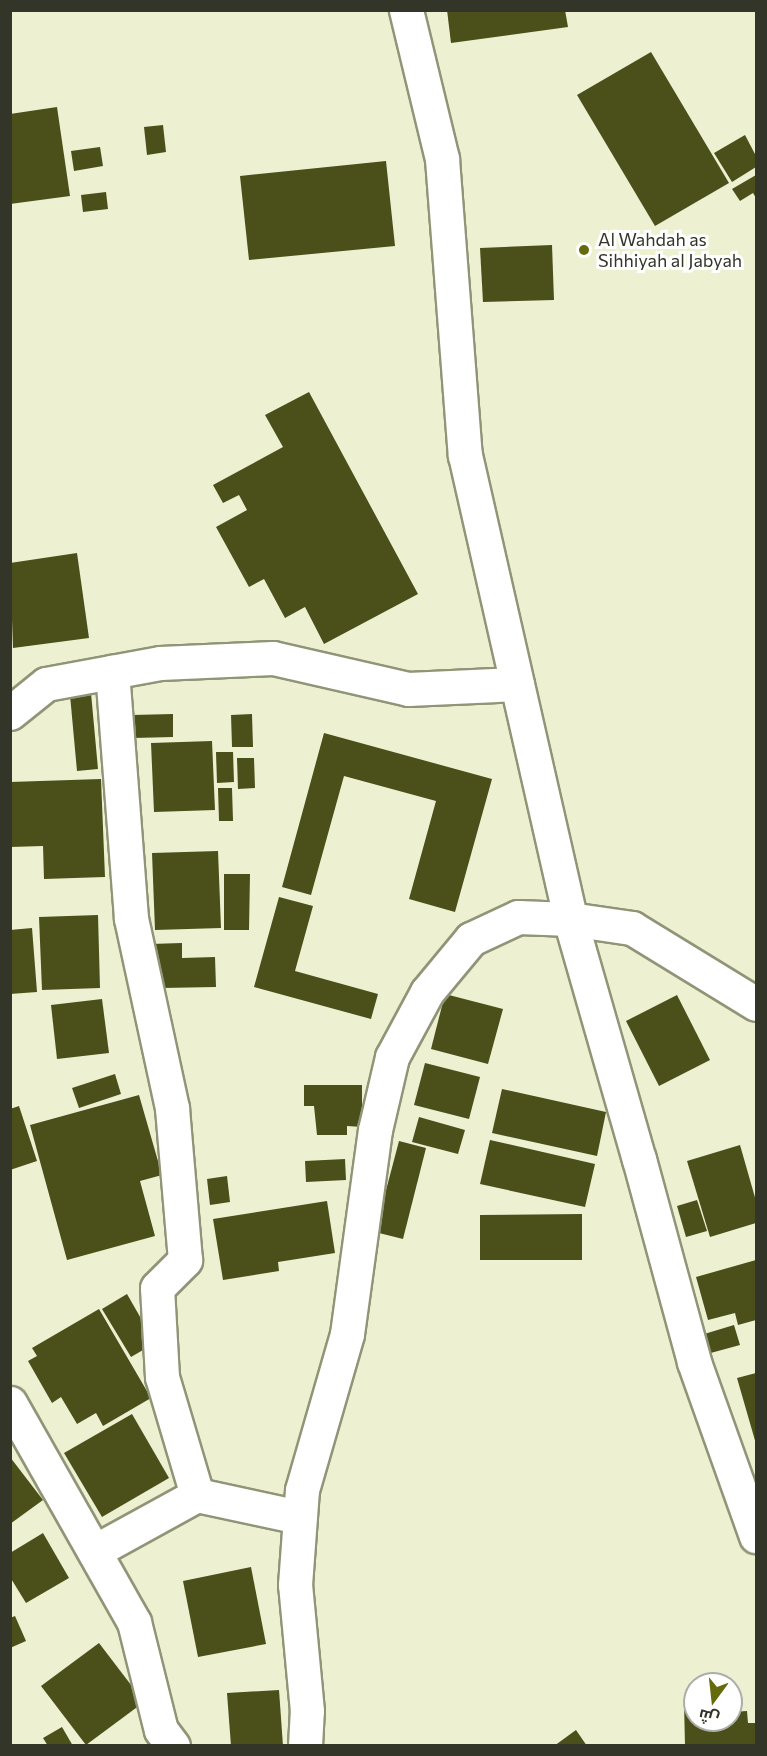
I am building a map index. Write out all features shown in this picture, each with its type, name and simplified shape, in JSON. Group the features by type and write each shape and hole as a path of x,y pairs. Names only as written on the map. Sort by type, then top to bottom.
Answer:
{"street":[{"path":"406,10 442,159 465,455 570,919 694,1362 756,1536"},
{"path":"10,713 46,684 160,663 273,658 408,689 517,684"},
{"path":"112,672 131,918 172,1108 185,1260 157,1288 162,1377 197,1495"},
{"path":"305,1746 307,1711 295,1586 302,1490 347,1334 375,1130 392,1057 427,992 471,939 518,917 570,919 632,928 756,1004"},
{"path":"10,1403 134,1622 161,1730 172,1746"},
{"path":"95,1551 197,1495 300,1517"}],"building":[{"path":"447,10 565,10 568,27 451,43"},
{"path":"651,52 729,183 655,226 577,95"},
{"path":"57,107 70,196 10,204 10,114"},
{"path":"163,125 166,152 147,155 144,127"},
{"path":"745,135 756,156 756,167 732,182 714,153"},
{"path":"100,147 103,166 74,171 71,151"},
{"path":"386,161 395,246 249,260 240,176"},
{"path":"756,175 756,198 753,193 740,201 732,189"},
{"path":"106,192 108,209 83,212 81,195"},
{"path":"552,245 554,300 483,302 480,248"},
{"path":"309,392 418,594 324,644 305,607 285,618 264,579 249,587 216,527 247,510 239,495 223,503 213,485 283,447 265,415"},
{"path":"77,553 89,638 13,648 10,563"},
{"path":"91,693 98,769 77,771 70,695"},
{"path":"173,714 173,737 133,738 132,715"},
{"path":"252,714 253,747 232,747 231,715"},
{"path":"324,733 492,779 455,912 409,899 436,801 344,776 311,895 282,887"},
{"path":"212,741 215,810 154,812 151,743"},
{"path":"216,752 233,752 234,782 217,783"},
{"path":"237,758 254,758 255,788 238,789"},
{"path":"101,779 105,877 44,879 43,846 10,847 10,782"},
{"path":"218,788 232,788 233,821 219,821"},
{"path":"218,851 221,928 155,930 152,853"},
{"path":"224,874 250,874 249,930 224,930"},
{"path":"279,897 313,906 295,971 378,994 371,1019 254,987"},
{"path":"98,915 100,988 42,990 39,917"},
{"path":"32,928 37,992 10,994 10,930"},
{"path":"182,943 182,958 215,957 216,987 162,988 161,969 151,970 150,944"},
{"path":"445,994 503,1009 488,1064 431,1049"},
{"path":"677,995 710,1060 659,1086 626,1021"},
{"path":"102,999 109,1053 57,1059 51,1005"},
{"path":"425,1063 480,1077 469,1119 414,1105"},
{"path":"115,1074 121,1094 79,1108 72,1088"},
{"path":"304,1085 362,1085 362,1127 347,1126 347,1135 317,1135 314,1106 304,1106"},
{"path":"502,1089 606,1112 597,1156 492,1133"},
{"path":"139,1095 162,1175 140,1181 155,1236 67,1260 30,1125"},
{"path":"19,1106 37,1161 10,1170 10,1109"},
{"path":"419,1117 465,1130 458,1154 412,1142"},
{"path":"490,1140 595,1164 585,1207 480,1184"},
{"path":"399,1141 426,1148 403,1239 375,1232"},
{"path":"740,1145 756,1201 756,1223 710,1237 687,1161"},
{"path":"345,1159 346,1180 306,1182 305,1161"},
{"path":"227,1176 230,1202 210,1205 207,1179"},
{"path":"697,1200 707,1231 686,1237 677,1206"},
{"path":"327,1201 335,1253 278,1262 279,1271 223,1280 213,1219"},
{"path":"582,1214 582,1260 480,1260 480,1215"},
{"path":"756,1260 756,1320 738,1325 735,1313 708,1320 696,1277"},
{"path":"127,1294 155,1343 131,1357 102,1309"},
{"path":"99,1309 151,1398 103,1426 96,1413 77,1424 61,1397 52,1403 28,1361 37,1356 32,1348"},
{"path":"734,1325 740,1345 707,1354 701,1335"},
{"path":"756,1373 756,1444 737,1378"},
{"path":"132,1414 169,1478 102,1517 64,1453"},
{"path":"10,1457 43,1500 10,1524"},
{"path":"43,1533 69,1578 26,1603 10,1577 10,1553"},
{"path":"251,1567 266,1644 198,1657 183,1581"},
{"path":"15,1616 26,1641 10,1648 10,1618"},
{"path":"99,1643 144,1702 86,1745 41,1686"},
{"path":"279,1690 283,1746 231,1746 227,1693"},
{"path":"743,1711 747,1711 748,1723 756,1723 756,1746 685,1746 685,1732 743,1732"},
{"path":"62,1727 73,1746 48,1746 43,1738"},
{"path":"576,1730 587,1746 554,1746"}],"place":[{"name":"Al Wahdah as Sihhiyah al Jabyah","path":"584,250"}]}
